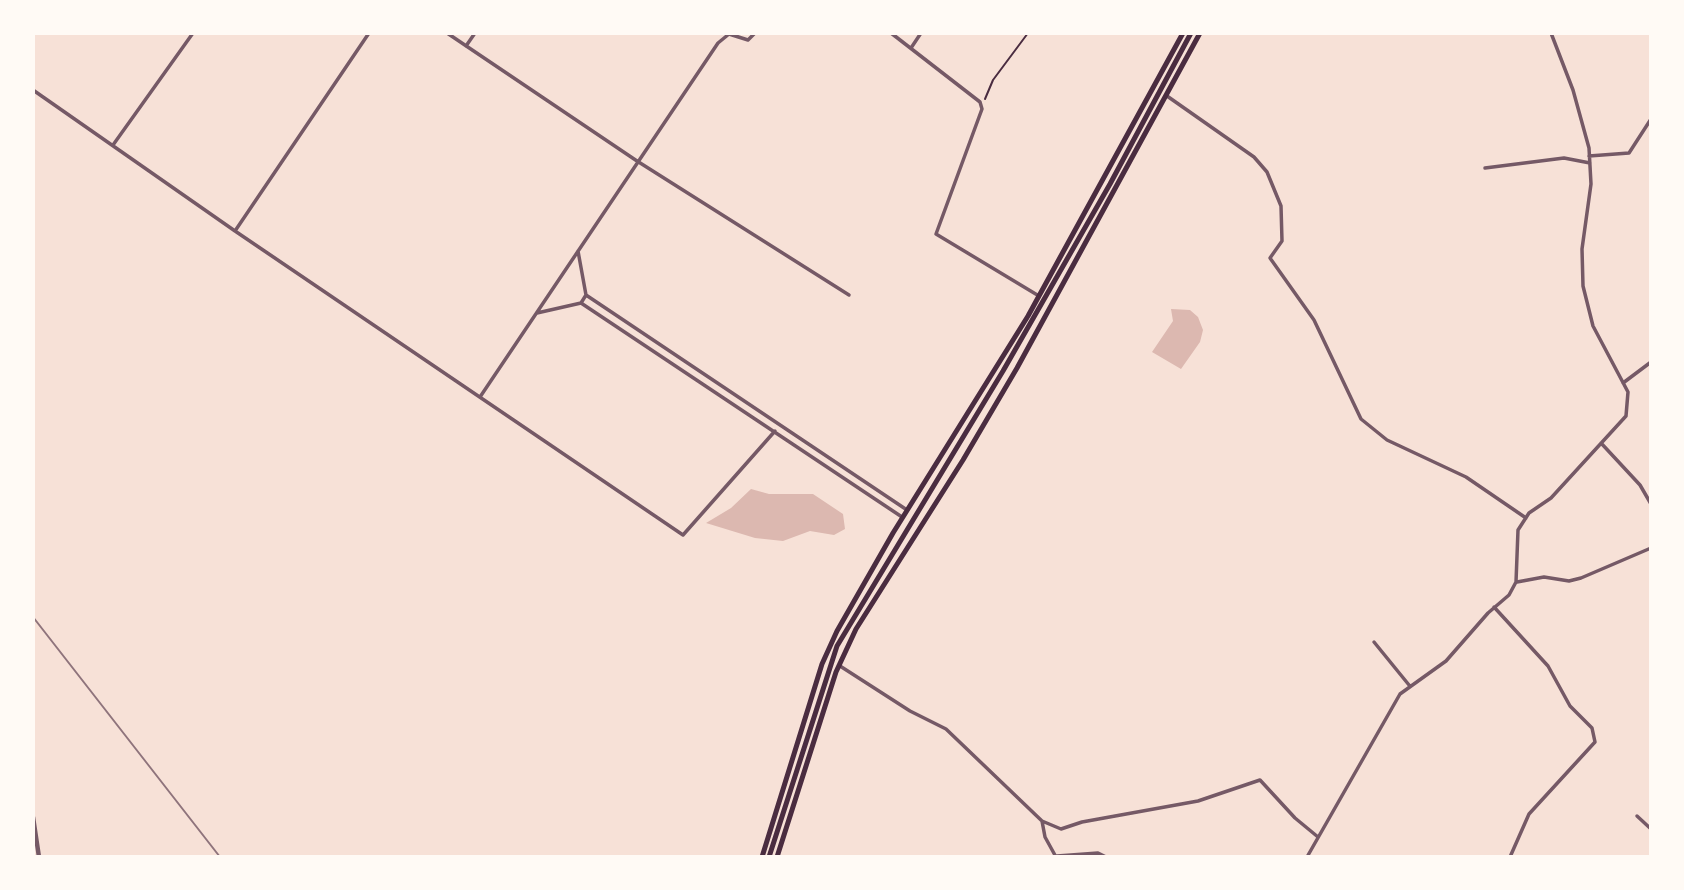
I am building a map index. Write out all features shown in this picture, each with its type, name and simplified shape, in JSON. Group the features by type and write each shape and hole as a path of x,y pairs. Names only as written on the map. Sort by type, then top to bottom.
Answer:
{"main road":[{"path":"762,857 822,664 837,631 902,517 1039,296 1183,33"},
{"path":"769,857 829,666 844,633 1003,371 1110,184 1191,33"},
{"path":"777,857 839,666 856,629 963,460 1017,368 1200,33"}],"street":[{"path":"113,145 193,33"},
{"path":"235,231 369,33"},
{"path":"447,33 637,161 849,296"},
{"path":"466,46 475,33"},
{"path":"480,397 724,36 733,33 748,40 754,33"},
{"path":"891,33 980,102 982,109 936,234 1039,296"},
{"path":"911,48 921,33"},
{"path":"1307,857 1387,713 1409,685 1446,661 1494,607 1509,595 1517,582 1518,530 1526,517 1551,498 1626,416 1628,392 1593,326 1583,286 1582,249 1591,184 1590,163 1573,90 1551,33"},
{"path":"33,90 235,231 683,535 775,431"},
{"path":"1167,96 1254,157 1267,172 1281,206 1282,241 1270,258 1314,320 1361,419 1387,440 1466,477 1526,517"},
{"path":"1589,156 1629,153 1651,119"},
{"path":"1485,168 1564,158 1590,163"},
{"path":"536,313 581,303 586,295 578,251"},
{"path":"586,295 907,510"},
{"path":"581,303 902,517"},
{"path":"1623,383 1651,362"},
{"path":"1601,443 1640,485 1651,504"},
{"path":"1517,582 1544,577 1569,581 1581,578 1651,548"},
{"path":"1494,607 1548,666 1570,706 1592,728 1595,742 1529,814 1510,857"},
{"path":"1374,642 1409,685"},
{"path":"839,666 910,711 946,729 1042,821 1061,829 1082,822 1198,801 1260,780 1295,818 1318,837"},
{"path":"1637,816 1651,829"},
{"path":"33,817 39,857"},
{"path":"1042,821 1045,837 1056,856 1098,853 1106,857"}],"path":[{"path":"980,102 984,101 993,80 1028,33"}],"shaded area":[{"path":"1171,309 1190,310 1198,317 1203,330 1200,342 1181,369 1152,352 1173,321"},
{"path":"751,489 769,494 813,494 843,514 845,529 834,535 810,531 783,541 755,538 706,523 731,508"}],"railway":[{"path":"33,617 220,857"}]}
